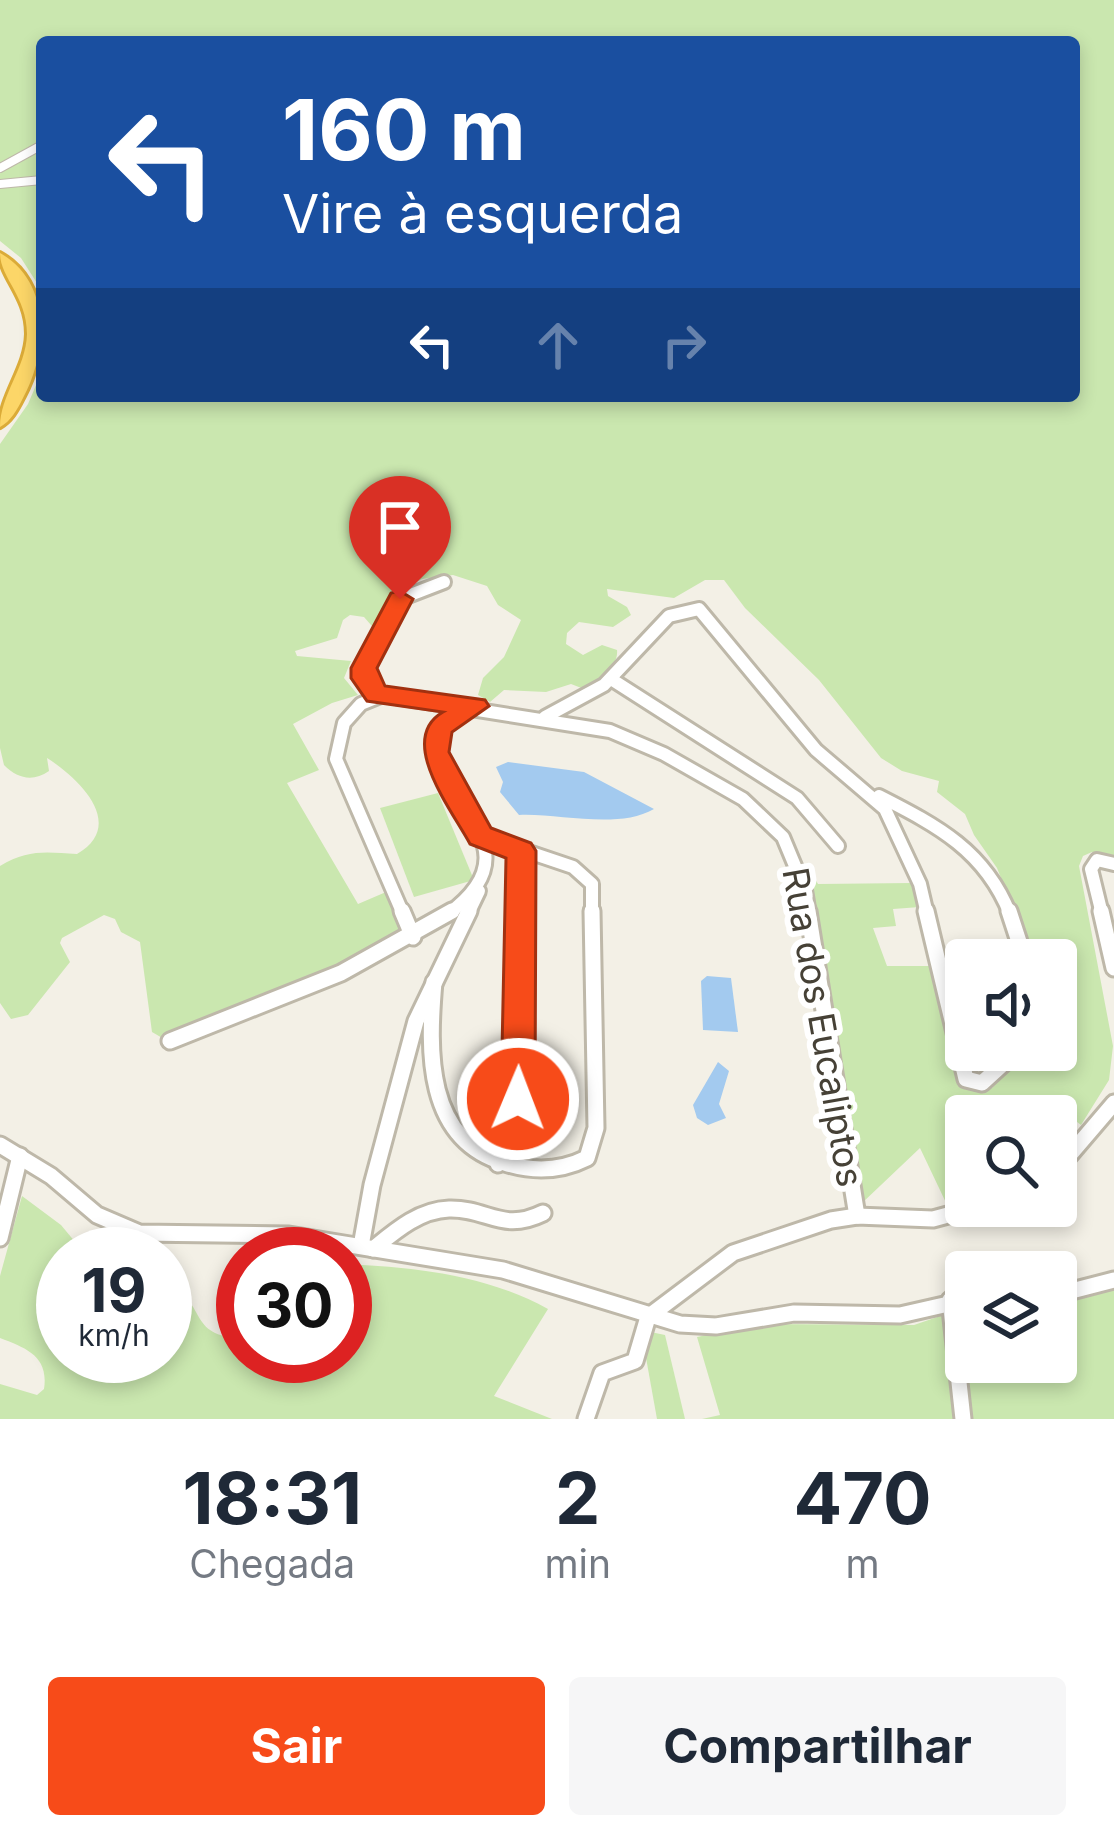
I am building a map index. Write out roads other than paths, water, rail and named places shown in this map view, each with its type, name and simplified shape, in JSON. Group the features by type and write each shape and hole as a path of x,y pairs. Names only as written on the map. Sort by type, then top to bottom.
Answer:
{"highway":[{"path":"0,257 23,283 36,323"},
{"path":"0,268 17,295 26,330 20,364 0,406"},
{"path":"0,422 30,369 36,332"}],"street":[{"path":"0,168 36,148"},
{"path":"0,184 36,181"},
{"path":"413,938 337,759 339,735 349,715 377,695 363,674 397,604 410,592 444,582"},
{"path":"544,717 611,679 653,628 694,608 706,616 816,749 885,809 920,884 945,989"},
{"path":"611,679 797,798 838,846"},
{"name":"Rua dos Eucaliptos","path":"377,695 475,706 610,731 664,754 742,800 783,837 805,890 857,1216"},
{"path":"369,1227 372,1185 416,1021 484,878 481,836 439,760 434,741 440,727 475,706"},
{"path":"857,785 947,831 979,853 992,872 1017,939"},
{"path":"434,982 429,1031 436,1094 468,1149 506,1165 560,1168 592,1151 596,1128 592,884 573,867 481,836"},
{"path":"506,1165 518,1140 521,851"},
{"path":"1114,864 1097,860 1091,869 1114,968"},
{"path":"170,1042 311,987 413,938 465,899 484,878"},
{"path":"964,1071 966,1078 982,1083 995,1071"},
{"path":"1077,1146 1114,1103"},
{"path":"0,1145 97,1215 139,1233 216,1234"},
{"path":"0,1238 20,1156"},
{"path":"372,1245 399,1226 445,1209 517,1225 543,1214"},
{"path":"586,1419 602,1373 635,1361 648,1317 733,1253 802,1226 857,1216 945,1216"},
{"path":"372,1249 503,1270 648,1317 716,1326 794,1313 900,1315 945,1303"},
{"path":"1077,1290 1114,1280"},
{"path":"961,1383 963,1419"}],"water":[{"path":"508,762 584,772 654,809 606,820 519,815 500,792 503,782 496,767"},
{"path":"707,976 731,978 738,1032 703,1030 701,981"},
{"path":"718,1062 729,1071 719,1104 726,1118 708,1125 697,1118 693,1105"}]}
